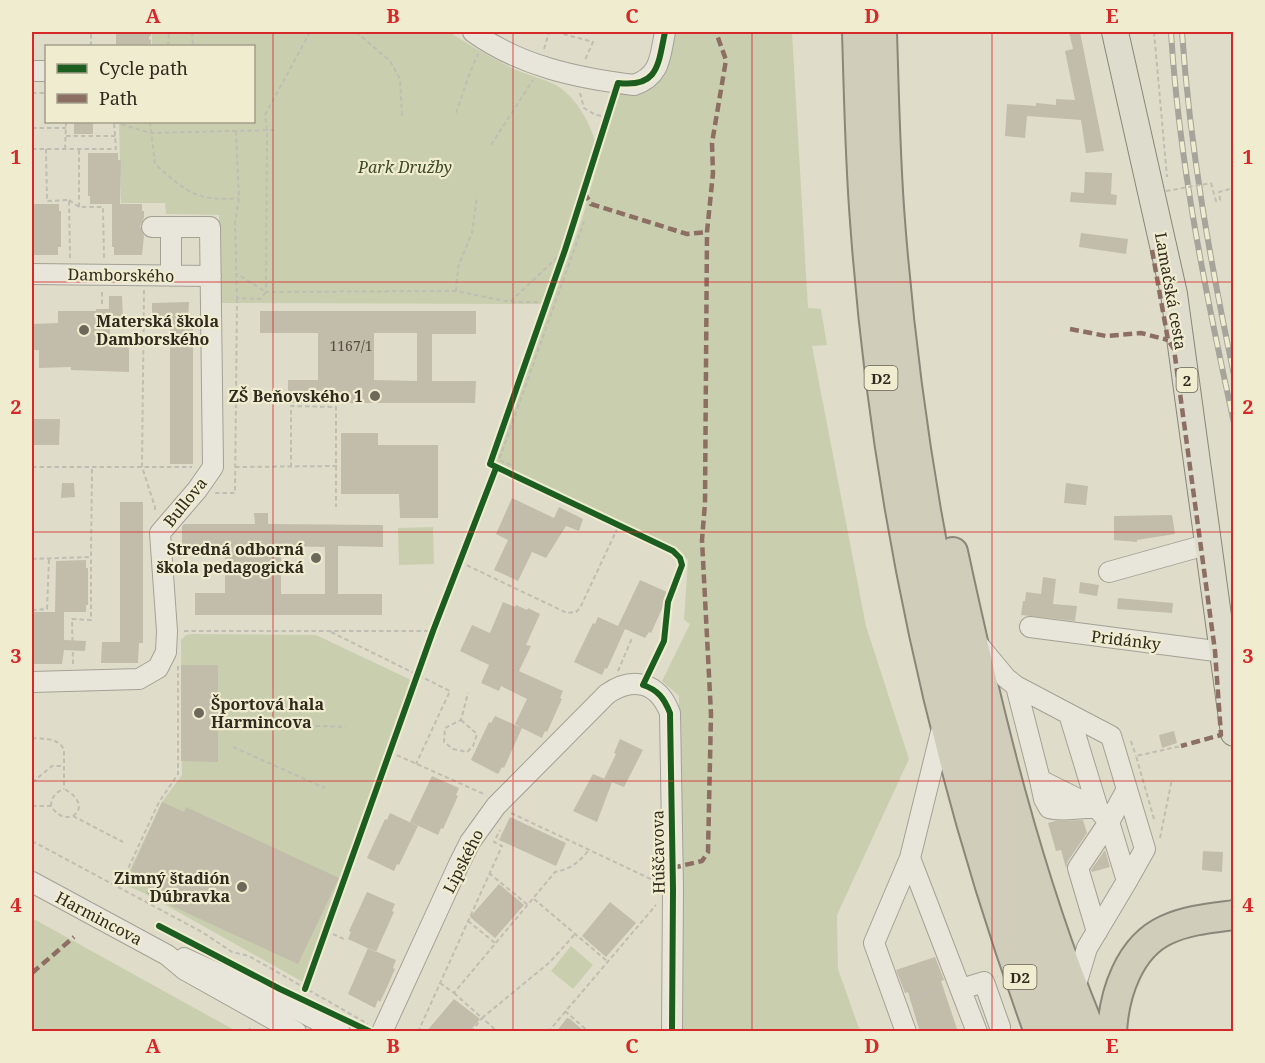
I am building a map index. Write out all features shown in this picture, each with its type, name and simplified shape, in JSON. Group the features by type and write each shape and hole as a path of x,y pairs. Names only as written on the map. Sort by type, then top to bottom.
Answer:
{"highway":[{"name":"D2","path":"857,32 864,220 883,402 918,610 970,820 1039,1032"},
{"name":"D2","path":"882,32 890,219 898,314 921,482 943,602 987,788 1025,915 1065,1032"},
{"path":"921,482 952,549 1000,753 1034,873 1074,991 1091,1032"},
{"path":"1112,1032 1121,987 1127,971 1140,950 1160,933 1182,924 1208,917 1233,915"},
{"path":"1182,924 1209,928 1233,937"}],"main road":[{"name":"Lamačská cesta","path":"1115,32 1174,294 1210,546 1233,733"}],"street":[{"path":"477,39 521,59 616,88 645,81 654,73 665,32"},
{"name":"Bullova","path":"32,682 139,679 159,668 166,652 167,632 160,533 197,490 213,467 210,227 161,227 171,276"},
{"name":"Damborského","path":"32,274 211,276"},
{"path":"1109,572 1202,546 1210,546"},
{"name":"Pridánky","path":"1029,627 1223,652"},
{"path":"971,636 998,670 1016,686 1111,736 1145,849 1097,932 1082,963 1074,991"},
{"name":"Lipského","path":"379,1030 470,843 607,694 618,686 644,685"},
{"name":"Húščavova","path":"644,685 656,690 666,702 670,712 673,889 672,1032"},
{"path":"1016,686 1040,780 1103,815"},
{"path":"1069,714 1127,881"},
{"path":"906,1032 874,943 910,858 944,719"},
{"path":"1097,932 1078,868 1103,815 1127,789"},
{"path":"910,858 954,988 977,1032"},
{"name":"Harmincova","path":"32,882 167,954 184,970 268,1025 296,1032"},
{"name":"Harmincova","path":"167,954 190,959 292,1006 340,1032"},
{"path":"954,988 984,981 1000,1027"},
{"path":"268,1025 292,1006"}],"path":[{"path":"236,131 239,198 235,223 237,298 260,299 266,292 267,130 265,115 310,32"},
{"path":"356,32 382,54 400,79 402,116"},
{"path":"543,57 549,32"},
{"path":"556,32 593,42 582,63"},
{"path":"1154,32 1169,176 1165,180"},
{"path":"456,113 469,75 477,39"},
{"path":"491,146 537,75"},
{"path":"580,85 580,97 584,108 596,115 608,117"},
{"path":"616,88 566,250 490,464 673,551 680,558 682,565 668,602 664,641 644,685"},
{"path":"65,149 66,123"},
{"path":"32,149 116,149 114,123"},
{"path":"117,123 150,133 275,130"},
{"path":"150,123 155,164 186,191 216,200 239,198"},
{"path":"32,128 66,128"},
{"path":"66,136 115,136"},
{"path":"46,149 47,201 69,200 79,207 103,207 104,264"},
{"path":"79,149 79,207"},
{"path":"1166,191 1210,183 1216,201 1220,200 1219,192 1233,188"},
{"path":"456,291 458,267 472,233 477,196"},
{"path":"69,200 70,264"},
{"path":"511,465 499,460 584,222"},
{"path":"510,302 566,250"},
{"path":"237,274 266,292 456,291 510,302 547,302"},
{"path":"102,283 102,304"},
{"path":"144,284 142,467 155,507 154,518"},
{"path":"545,309 552,312"},
{"path":"291,467 291,406 336,407 336,507"},
{"path":"495,451 501,454"},
{"path":"235,467 337,466"},
{"path":"32,467 213,467"},
{"path":"73,674 72,619 91,620 92,467"},
{"path":"305,989 433,631 496,468"},
{"path":"460,562 567,613 572,613 580,608 619,525"},
{"path":"32,559 91,558"},
{"path":"32,610 47,609 49,559"},
{"path":"328,631 450,691 416,764"},
{"path":"167,632 433,631"},
{"path":"615,679 632,638"},
{"path":"119,888 159,802 178,774 178,657"},
{"path":"461,720 477,734 468,752 453,750 444,742 445,728 461,720 468,693"},
{"path":"233,723 346,727"},
{"path":"32,738 57,741 64,749 64,789"},
{"path":"1131,741 1160,838 1172,779"},
{"path":"1136,756 1181,746"},
{"path":"233,747 325,788"},
{"path":"390,752 664,885"},
{"path":"32,781 52,766 64,766"},
{"path":"64,789 77,797 80,803 73,816 65,818 56,814 51,807 54,795 64,789"},
{"path":"32,806 51,807"},
{"path":"418,1032 502,846 494,842 502,806"},
{"path":"73,816 123,842"},
{"path":"32,841 202,932 232,952 249,956 379,1030"},
{"path":"454,993 555,872 566,870 577,864 589,849"},
{"path":"489,873 528,905"},
{"path":"533,899 607,961"},
{"path":"548,1032 656,904"},
{"path":"468,921 495,943"},
{"path":"326,931 346,939"},
{"path":"471,1032 482,1018 550,962 575,934"},
{"path":"440,983 498,1032"},
{"path":"907,1001 954,988"},
{"path":"565,1011 589,1032"}],"green space":[{"name":"Park Družby","path":"152,32 449,32 505,65 562,89 581,110 596,144 544,304 220,303 219,215 166,214 165,203 121,203 119,123 255,123 255,45 152,45"},
{"path":"672,32 792,32 808,308 821,309 827,345 812,346 866,626 909,759 837,915 838,969 860,1031 678,1031 679,696 662,681 690,624 684,620 688,560 669,545 494,463 582,219 619,89 637,91"},
{"path":"433,527 434,564 399,565 398,528"},
{"path":"190,634 316,635 411,680 303,982 146,894 123,884 162,802 182,775 181,640"},
{"path":"32,918 236,1031 32,1031"},
{"path":"571,946 593,965 573,989 551,971"}],"building":[{"path":"116,32 149,32 149,45 116,45"},
{"path":"1069,32 1080,32 1104,151 1086,153 1081,120 1027,116 1025,138 1005,136 1007,104 1056,105 1056,99 1075,100 1065,51 1073,49"},
{"path":"74,123 93,123 93,134 74,134"},
{"path":"88,153 118,153 118,160 121,160 120,204 142,204 142,211 144,211 144,218 140,226 144,236 142,255 114,255 112,204 90,204"},
{"path":"1085,172 1112,173 1111,194 1117,195 1116,205 1070,202 1071,192 1084,193"},
{"path":"32,204 59,204 61,247 58,247 58,255 32,255"},
{"path":"1081,233 1128,239 1126,254 1079,247"},
{"name":"Materská škola Damborského","path":"109,296 122,296 123,322 110,322 110,345 129,345 129,372 71,370 71,367 39,368 39,350 32,350 32,324 58,323 58,311 109,309"},
{"path":"189,302 188,323 193,323 193,464 170,464 170,324 152,324 152,303"},
{"path":"260,311 476,311 476,334 432,334 432,381 476,381 475,403 288,403 288,380 318,380 318,333 260,333","holes":["374,333 417,333 417,381 374,380"]},
{"path":"32,419 60,419 59,445 32,445"},
{"path":"341,433 378,433 378,445 438,445 438,518 400,518 399,494 341,494"},
{"path":"62,483 74,483 75,497 61,498"},
{"path":"1066,483 1088,486 1086,505 1064,503"},
{"path":"512,498 554,518 559,507 583,519 579,531 566,526 546,558 532,552 518,581 494,570 508,540 496,534"},
{"path":"120,502 143,502 143,643 139,643 138,663 101,663 102,642 120,642"},
{"path":"254,513 268,513 268,524 383,525 383,547 338,546 338,594 382,594 382,615 195,615 195,593 225,593 225,545 182,545 182,526 184,524 255,524","holes":["281,546 325,547 325,594 281,594"]},
{"path":"1172,515 1175,534 1137,540 1137,542 1114,540 1114,516"},
{"path":"86,560 88,605 86,605 86,612 55,612 56,561"},
{"path":"1043,577 1056,579 1053,604 1077,606 1075,621 1021,615 1026,592 1041,594"},
{"path":"640,580 667,592 664,599 666,600 651,633 649,632 645,638 625,629 602,675 574,662 598,617 618,626"},
{"path":"1080,582 1099,585 1097,596 1079,593"},
{"path":"1118,598 1173,603 1172,613 1117,609"},
{"path":"503,602 527,610 528,608 540,614 526,645 531,646 519,671 563,691 560,698 562,699 542,738 515,724 527,699 501,686 499,691 481,683 489,665 460,651 472,625 490,633"},
{"path":"34,612 64,612 64,640 86,641 85,651 64,650 62,664 32,664"},
{"name":"Športová hala Harmincova","path":"181,665 218,665 218,762 181,761"},
{"path":"495,716 522,728 504,768 502,767 498,774 471,760 489,722 491,723"},
{"path":"1174,731 1177,743 1162,748 1159,735"},
{"path":"620,739 643,750 624,787 604,779 616,754 614,753"},
{"path":"593,774 612,782 597,822 573,811"},
{"path":"432,776 459,788 456,795 458,796 438,835 410,822"},
{"name":"Zimný štadión Dúbravka","path":"162,802 184,812 186,807 339,878 298,964 146,894 152,880 131,871"},
{"path":"390,813 418,826 394,871 367,858"},
{"path":"510,817 566,843 556,866 499,840"},
{"path":"1083,820 1087,833 1068,861 1066,868 1061,850 1056,851 1048,823"},
{"path":"1105,850 1110,867 1092,872 1091,870"},
{"path":"1203,851 1223,852 1222,872 1202,870"},
{"path":"499,884 524,905 495,938 470,917"},
{"path":"367,892 395,904 392,911 394,912 376,952 348,939 351,932 349,931"},
{"path":"610,902 636,923 606,957 582,936"},
{"path":"368,948 396,960 388,985 375,1008 348,994"},
{"path":"935,957 944,980 941,981 958,1032 920,1032 908,992 905,993 896,970"},
{"path":"454,999 480,1019 469,1032 426,1032"},
{"path":"567,1018 570,1019 585,1032 556,1032"}],"railway":[{"path":"1171,32 1187,180 1213,326 1234,423"},
{"path":"1182,32 1190,118 1202,204 1234,375"}],"marked path":[{"path":"672,868 702,861 708,852 711,714 702,540 705,503 707,232 713,173 712,143 726,60 716,32"},
{"path":"584,192 591,204 687,234 707,232"},
{"path":"1152,250 1168,340 1174,349 1215,651 1221,735 1181,746"},
{"path":"1070,329 1106,336 1141,333 1168,340"},
{"path":"32,973 74,937"}],"cycle path":[{"path":"665,32 658,64 649,77 642,82 632,84 618,83 565,250 490,464 673,551 680,558 682,565 668,602 664,641 643,685 660,695 670,713 673,889 672,1032"},
{"path":"305,989 433,631 496,468"},
{"path":"159,926 280,989 371,1032"}],"place":[{"name":"Materská škola Damborského","path":"84,330"},
{"name":"ZŠ Beňovského 1","path":"375,396"},
{"name":"Stredná odborná škola pedagogická","path":"316,558"},
{"name":"Športová hala Harmincova","path":"199,713"},
{"name":"Zimný štadión Dúbravka","path":"242,887"}]}
